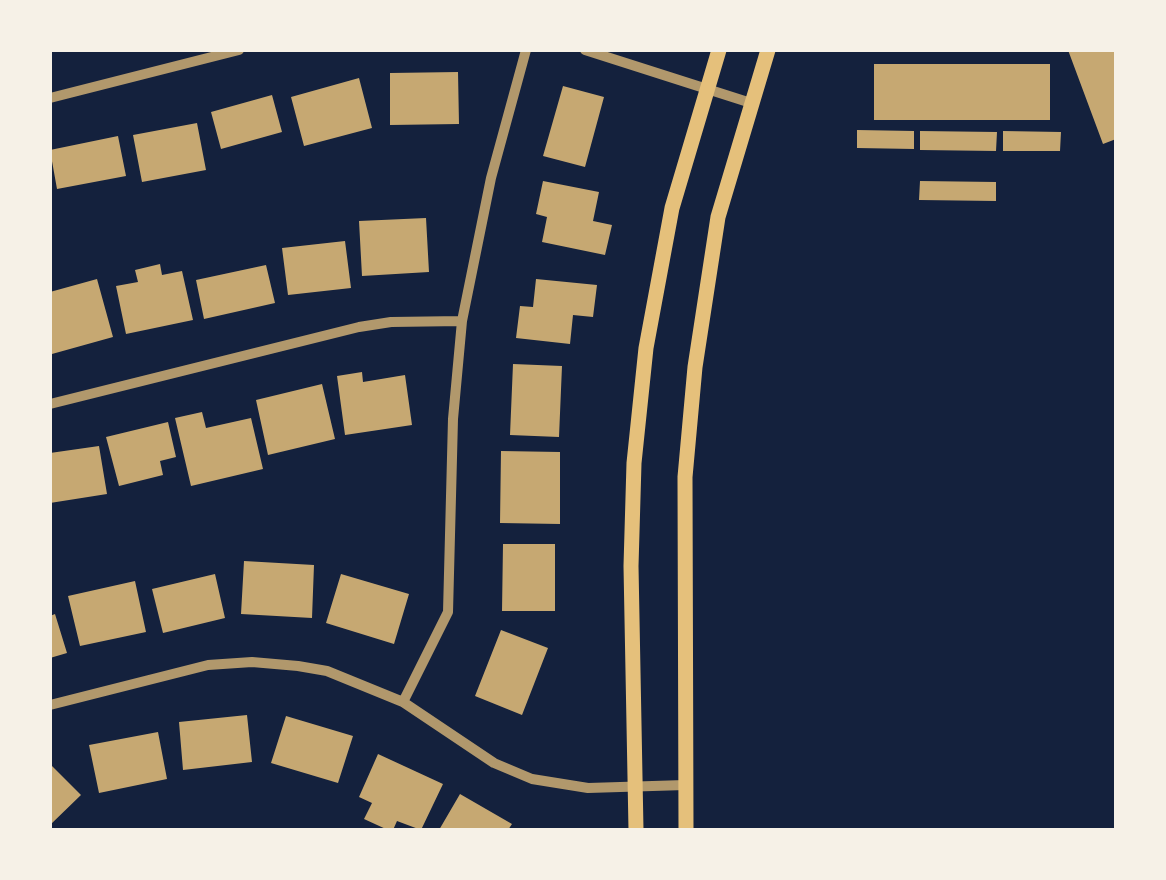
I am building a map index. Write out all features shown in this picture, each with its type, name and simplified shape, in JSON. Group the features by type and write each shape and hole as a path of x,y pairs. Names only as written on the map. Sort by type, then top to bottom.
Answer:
{"main road":[{"path":"636,830 630,566 639,414 662,258 688,148 718,50"},
{"path":"686,830 685,476 695,368 718,217 768,50"}],"street":[{"path":"50,98 239,50"},
{"path":"403,702 448,612 454,419 462,321 491,178 526,50"},
{"path":"585,50 751,103"},
{"path":"50,404 359,327 391,322 462,321"},
{"path":"50,705 208,665 252,662 298,666 326,672 403,702 494,763 532,780 588,788 685,784"}],"building":[{"path":"1068,50 1116,50 1116,139 1103,144"},
{"path":"874,64 1050,64 1050,120 874,120"},
{"path":"458,72 459,124 390,125 390,73"},
{"path":"359,78 372,128 304,146 291,97"},
{"path":"563,86 604,97 585,167 543,156"},
{"path":"272,95 282,132 221,149 211,112"},
{"path":"197,123 206,170 142,182 133,135"},
{"path":"857,130 914,131 914,149 857,148"},
{"path":"920,131 997,132 996,151 920,150"},
{"path":"1003,131 1061,132 1060,151 1003,151"},
{"path":"118,136 126,176 57,189 50,150"},
{"path":"543,181 599,192 593,221 612,225 605,255 542,242 547,217 536,214"},
{"path":"920,181 996,182 996,201 919,200"},
{"path":"426,218 429,272 362,276 359,221"},
{"path":"345,241 351,288 288,295 282,248"},
{"path":"160,264 162,275 182,271 193,320 126,334 116,286 138,282 135,270"},
{"path":"266,265 275,303 204,319 196,280"},
{"path":"97,279 113,337 52,354 50,292"},
{"path":"536,279 597,285 593,317 573,315 570,344 516,338 520,306 533,307"},
{"path":"513,364 562,366 559,437 510,435"},
{"path":"362,372 363,382 405,375 412,425 345,435 337,376"},
{"path":"322,384 335,439 268,455 256,400"},
{"path":"202,412 206,428 251,418 263,469 191,486 175,418"},
{"path":"168,422 176,457 160,461 163,475 119,486 106,437"},
{"path":"99,446 107,494 50,503 50,453"},
{"path":"501,451 560,452 560,524 500,523"},
{"path":"503,544 555,544 555,611 502,611"},
{"path":"244,561 314,565 312,618 241,614"},
{"path":"215,574 225,618 163,633 152,589"},
{"path":"341,574 409,594 394,644 326,623"},
{"path":"135,581 146,632 80,646 68,596"},
{"path":"55,614 67,653 50,658 50,616"},
{"path":"501,630 548,648 522,715 475,696"},
{"path":"247,715 252,762 183,770 179,722"},
{"path":"286,716 353,736 338,783 271,763"},
{"path":"158,732 167,779 99,793 89,745"},
{"path":"378,754 443,784 421,830 397,821 393,830 388,830 364,819 372,803 359,797"},
{"path":"50,764 81,795 50,825"},
{"path":"460,794 512,824 508,830 439,830"}]}
